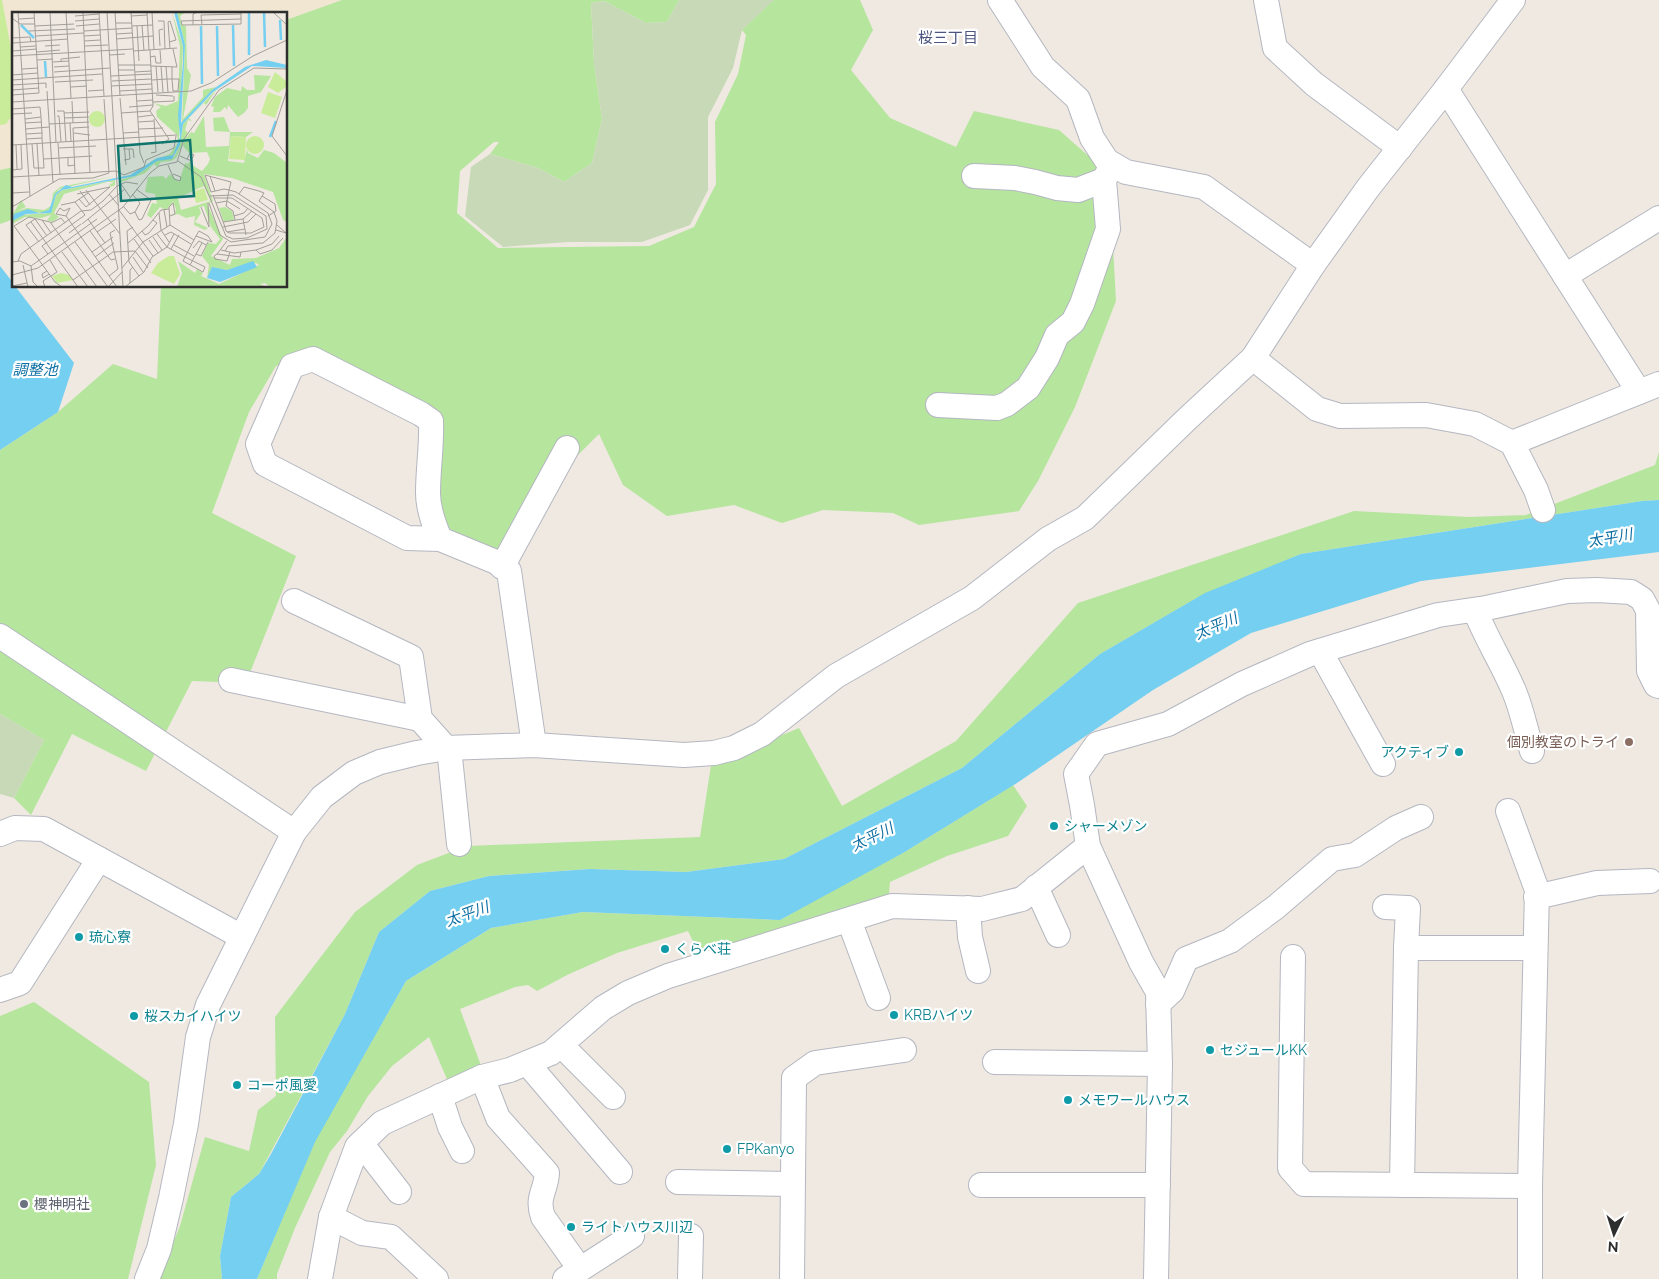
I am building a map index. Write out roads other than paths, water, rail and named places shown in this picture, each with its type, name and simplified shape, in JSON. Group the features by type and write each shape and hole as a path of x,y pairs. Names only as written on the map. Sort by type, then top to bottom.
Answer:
{"street":[{"path":"938,405 997,408 1007,404 1028,388 1047,358 1057,335 1073,322 1082,304 1108,229 1108,161 1092,138 1078,99 1043,67 1000,0"},
{"path":"1266,0 1275,48 1314,84 1400,148"},
{"path":"146,1279 159,1248 171,1198 186,1124 198,1037 208,1005 294,832 322,797 354,774 380,762 448,748 534,745 684,755 714,754 734,748 762,734 836,676 972,598 1048,539 1085,518 1187,418 1252,358 1312,265 1368,188 1446,89 1512,0"},
{"path":"1446,89 1565,276 1649,388 1512,443"},
{"path":"974,176 1015,178 1057,188 1078,190 1108,173 1126,172 1204,188 1312,265"},
{"path":"1565,276 1659,218"},
{"path":"1252,358 1317,409 1340,416 1426,415 1475,424 1512,443 1536,490 1543,510"},
{"path":"440,540 434,525 428,495 432,440 431,421 421,414 312,359 292,366 258,444 265,464 407,538 440,540 496,562 509,571 534,745"},
{"path":"502,566 567,448"},
{"path":"1156,1279 1160,1064 1158,992 1141,962 1088,846 1076,774 1097,744 1168,724 1242,684 1320,651 1438,615 1475,610 1567,591 1632,592 1642,599 1648,610 1650,671 1656,685 1659,686"},
{"path":"294,601 411,657 420,719"},
{"path":"1475,610 1482,628 1500,660 1515,693 1532,750"},
{"path":"0,636 294,832"},
{"path":"1320,651 1382,764"},
{"path":"231,680 420,719 448,748 458,844"},
{"path":"1508,812 1537,890 1530,1186 1530,1279"},
{"path":"1158,1004 1172,991 1186,959 1230,941 1276,907 1332,859 1355,855 1396,828 1421,817"},
{"path":"0,834 15,828 44,829 242,937"},
{"path":"320,1279 331,1217 357,1147 382,1123 482,1077 510,1070 551,1053 603,1008 628,993 668,976 892,906 982,909 1022,899 1088,846"},
{"path":"0,990 20,984 99,859"},
{"path":"1536,897 1597,884 1650,881"},
{"path":"1036,887 1058,935"},
{"path":"1385,907 1408,908 1402,1185"},
{"path":"968,908 970,937 978,971"},
{"path":"848,920 878,998"},
{"path":"1406,948 1535,948"},
{"path":"1293,957 1290,1168 1304,1184 1530,1186"},
{"path":"561,1045 614,1097"},
{"path":"792,1279 794,1078 815,1063 904,1050"},
{"path":"995,1062 1160,1064"},
{"path":"527,1063 620,1172"},
{"path":"482,1077 498,1118 547,1173 547,1179 541,1193 540,1208 572,1274 632,1236"},
{"path":"440,1096 450,1127 462,1151"},
{"path":"362,1143 399,1192"},
{"path":"678,1182 792,1184"},
{"path":"980,1185 1158,1185"},
{"path":"331,1217 362,1233 391,1238 436,1279"},
{"path":"690,1279 691,1236"}],"water":[{"name":"調整池","path":"0,266 12,281 12,288 17,288 74,363 58,412 0,450"},
{"name":"太平川","path":"1659,500 1659,552 1421,581 1251,633 1153,690 1017,783 903,853 780,920 583,912 491,928 406,981 315,1142 257,1279 222,1279 220,1256 231,1197 259,1174 271,1154 345,1014 379,932 430,891 489,876 590,869 686,872 784,859 962,768 1100,654 1205,593 1301,554 1642,501"}],"place":[{"name":"個別教室のトライ","path":"1629,742"},
{"name":"アクティブ","path":"1459,752"},
{"name":"シャーメゾン","path":"1054,826"},
{"name":"琉心寮","path":"79,937"},
{"name":"くらべ荘","path":"665,949"},
{"name":"KRBハイツ","path":"894,1015"},
{"name":"桜スカイハイツ","path":"134,1016"},
{"name":"セジュールKK","path":"1210,1050"},
{"name":"コーポ風愛","path":"237,1085"},
{"name":"メモワールハウス","path":"1068,1100"},
{"name":"FPKanyo","path":"727,1149"},
{"name":"櫻神明社","path":"24,1204"},
{"name":"ライトハウス川辺","path":"571,1227"}],"district":[{"name":"桜三丁目","path":"948,38"}]}
